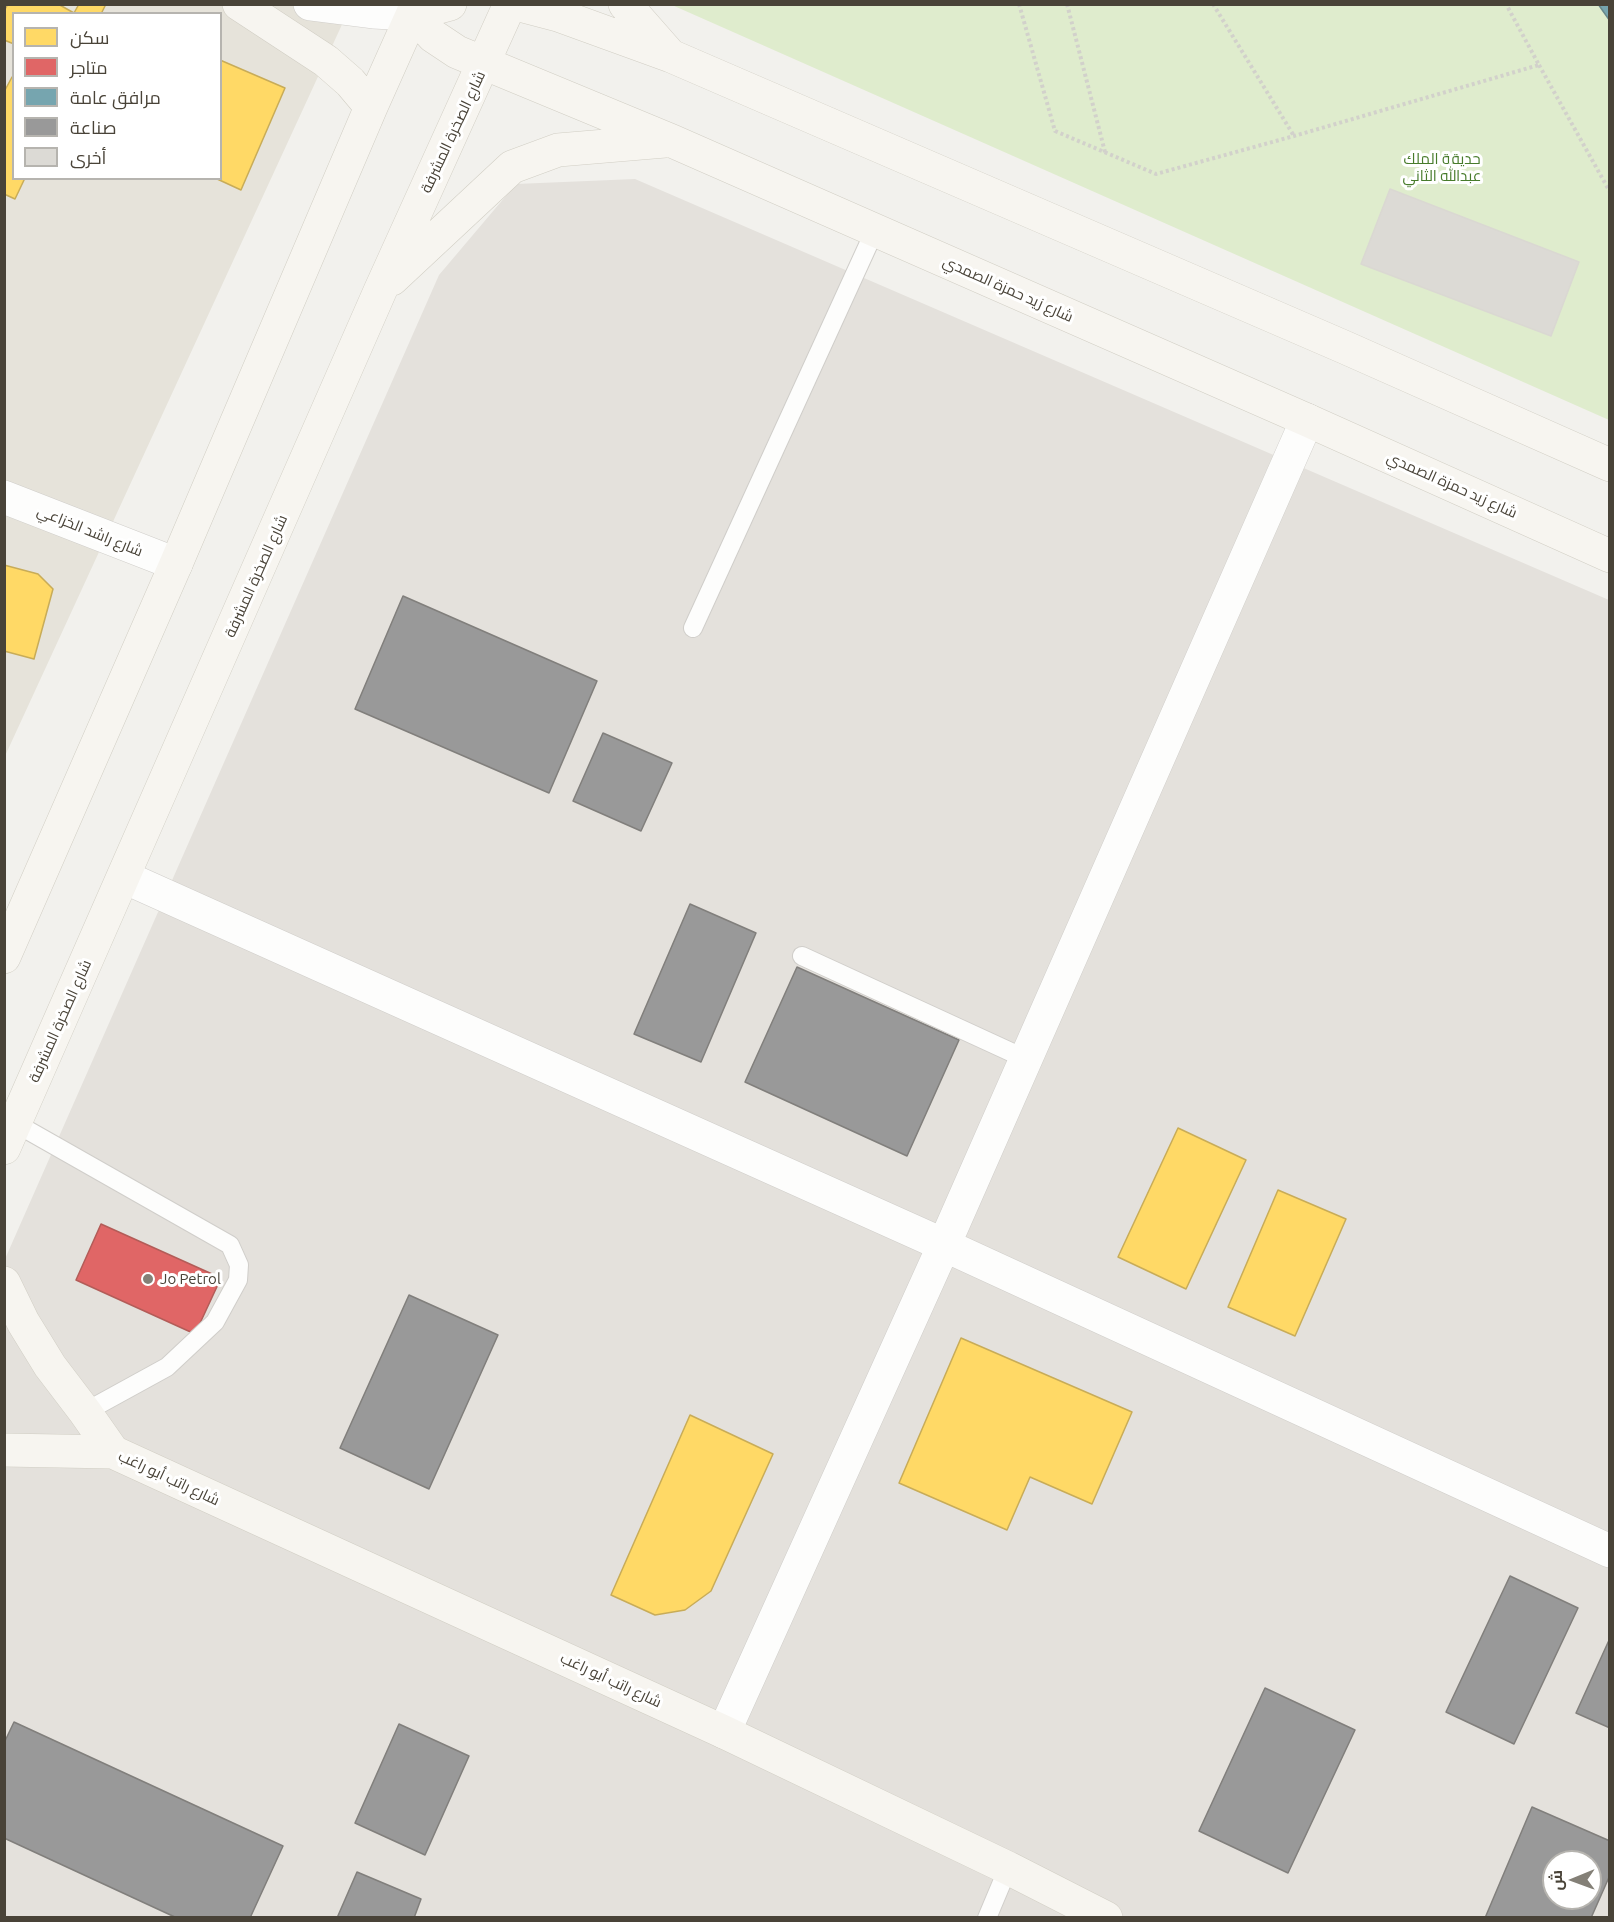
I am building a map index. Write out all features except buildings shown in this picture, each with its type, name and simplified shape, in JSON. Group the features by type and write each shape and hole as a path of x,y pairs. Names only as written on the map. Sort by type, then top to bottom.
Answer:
{"street":[{"path":"239,4 326,61 350,82 371,107"},
{"path":"310,4 374,12 450,4"},
{"name":"شارع الصخرة المشرفة","path":"10,1136 380,291 510,4"},
{"path":"516,4 558,15 671,56 1333,342 1610,465"},
{"path":"625,4 671,56"},
{"path":"4,957 415,9"},
{"name":"شارع زيد حمزة الصمدي","path":"415,9 434,36 457,52 484,65 672,141 1610,556"},
{"path":"380,291 512,167 558,150 672,141"},
{"path":"724,1732 944,1245 1307,420"},
{"name":"شارع راشد الخزاعي","path":"4,497 176,564"},
{"path":"124,877 944,1245 1610,1551"},
{"name":"شارع راتب أبو راغب","path":"4,1283 23,1323 50,1366 86,1412 113,1452"},
{"name":"شارع راتب أبو راغب","path":"4,1450 113,1452 724,1732 1106,1917"}],"lane":[{"path":"693,628 875,230"},
{"path":"802,956 1026,1059"},
{"path":"10,1136 230,1245 239,1265 238,1280 215,1322 166,1367 86,1412"},
{"path":"987,1917 1008,1868"}],"path":[{"path":"1019,4 1054,131 1156,174 1539,65"},
{"path":"1067,4 1105,152"},
{"path":"1213,4 1294,136"},
{"path":"1506,4 1610,192"}],"shaded area":[{"path":"5,5 351,5 5,756"},
{"path":"635,179 1609,600 1609,1917 5,1918 5,1259 439,275 516,184"}],"green space":[{"name":"حديقة الملك عبدالله الثاني","path":"672,5 1609,5 1609,420 959,132"}],"place":[{"name":"Jo Petrol","path":"148,1279"}]}
